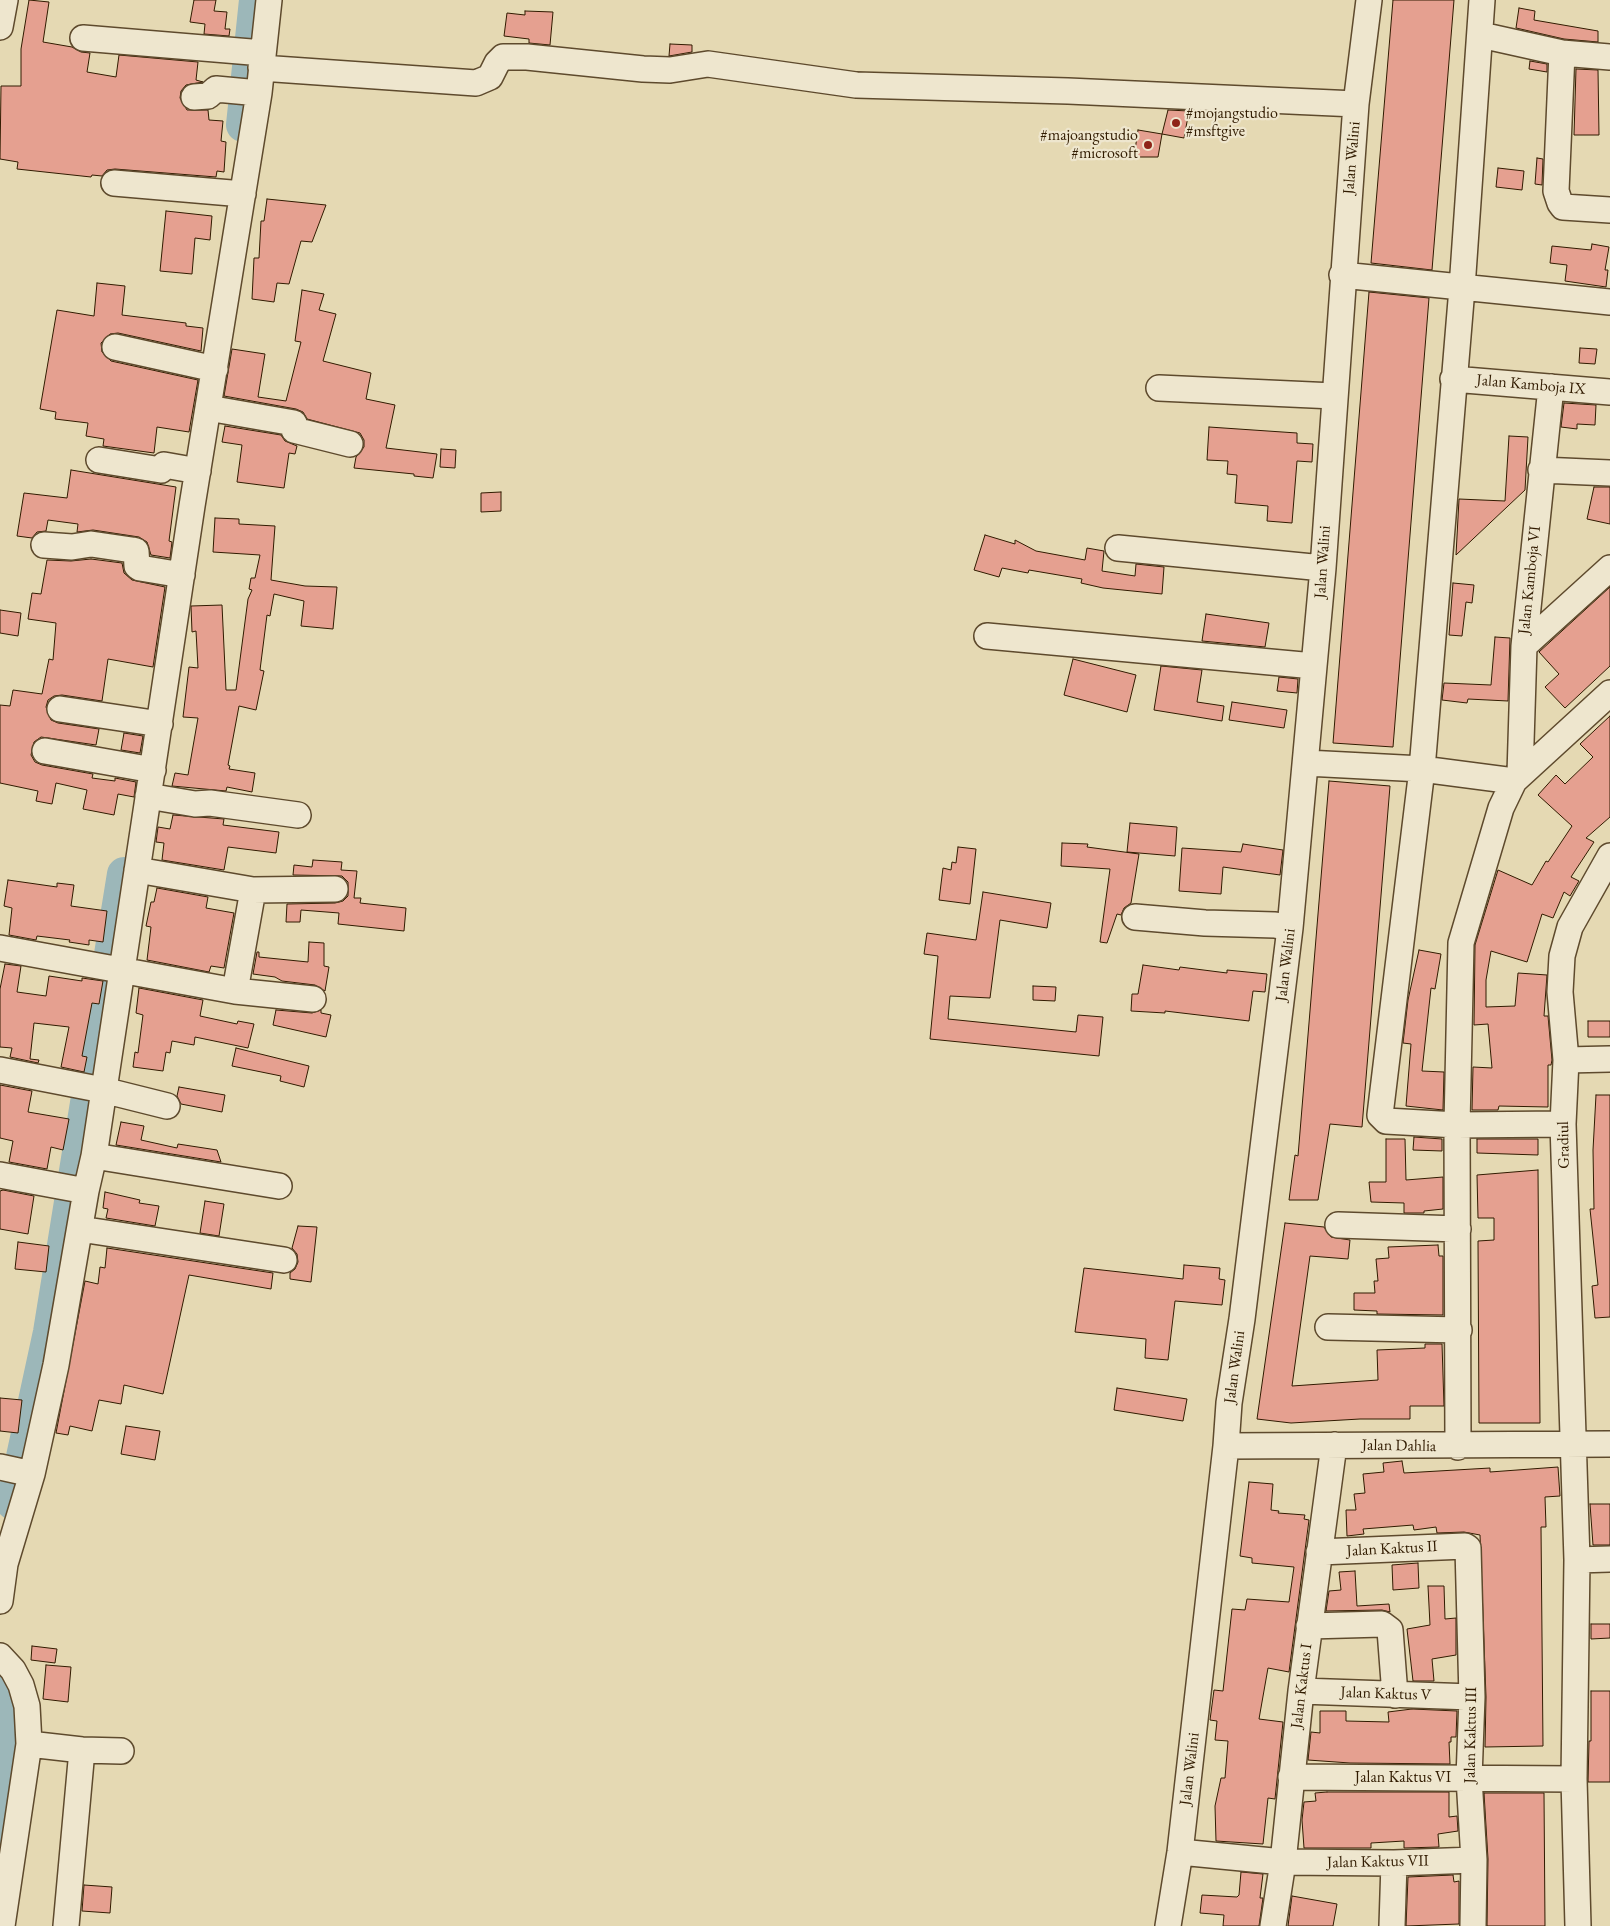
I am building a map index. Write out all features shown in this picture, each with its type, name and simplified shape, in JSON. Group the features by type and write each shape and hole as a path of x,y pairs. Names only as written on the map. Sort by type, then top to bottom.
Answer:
{"street":[{"path":"0,27 5,0"},
{"path":"0,1601 18,1470 56,1365 80,1229 78,1190 94,1156 93,1088 115,970 138,870 148,796 145,768 192,470 208,408 208,368 236,193 249,92 269,0"},
{"name":"Jalan Walini","path":"1168,1926 1180,1852 1226,1446 1229,1403 1242,1319 1290,928 1323,568 1342,275 1356,104 1369,0"},
{"path":"1482,0 1462,288 1422,769 1380,1115 1386,1121 1457,1125 1563,1124"},
{"path":"1481,36 1562,53 1610,57"},
{"path":"83,38 256,56 476,83 490,77 497,63 503,57 527,57 643,69 670,70 708,64 856,85 1068,91 1356,104"},
{"path":"1562,53 1556,191 1563,206 1610,210"},
{"path":"194,96 208,96 216,89 249,92"},
{"path":"114,183 236,193"},
{"path":"1342,275 1610,302"},
{"path":"115,347 208,368"},
{"name":"Jalan Kamboja IX","path":"1453,379 1610,392"},
{"name":"Jalan Kamboja VI","path":"1517,778 1524,646 1551,387"},
{"path":"1159,388 1334,396"},
{"path":"208,408 294,423 294,430 350,444"},
{"path":"99,460 161,470 164,465 192,470"},
{"path":"1541,470 1610,473"},
{"path":"44,545 72,547 91,544 132,550 136,551 137,566 140,568 175,574"},
{"path":"1118,548 1323,568"},
{"path":"1524,646 1610,568"},
{"path":"987,636 1314,666"},
{"path":"1458,1447 1457,1125 1461,943 1502,808 1517,778 1610,693"},
{"path":"60,709 152,722"},
{"path":"45,751 145,768"},
{"path":"1306,763 1422,769 1517,778"},
{"path":"148,796 195,804 210,803 298,815"},
{"name":"Gradiul","path":"1578,1926 1574,1779 1577,1560 1563,1124 1566,1060 1560,992 1562,956 1570,927 1610,856"},
{"path":"138,870 253,890 335,889"},
{"path":"235,991 253,890"},
{"path":"1135,917 1205,923 1275,925 1290,928"},
{"path":"0,948 235,991 313,999"},
{"path":"1566,1060 1610,1059"},
{"path":"0,1070 93,1088 167,1106"},
{"path":"94,1156 279,1186"},
{"path":"0,1175 78,1190"},
{"path":"1338,1225 1458,1229"},
{"path":"80,1229 284,1260"},
{"path":"1328,1327 1459,1330"},
{"name":"Jalan Dahlia","path":"1226,1446 1458,1447 1610,1444"},
{"name":"Jalan Kaktus I","path":"1274,1926 1283,1862 1301,1691 1334,1446"},
{"name":"Jalan Kaktus II","path":"1319,1552 1465,1546"},
{"name":"Jalan Kaktus III","path":"1465,1546 1469,1551 1472,1698 1469,1778 1474,1860 1474,1926"},
{"path":"1577,1560 1610,1559"},
{"path":"1310,1626 1382,1624 1390,1630 1395,1695"},
{"path":"0,1656 13,1670 21,1685 27,1706 29,1744 2,1926"},
{"name":"Jalan Kaktus V","path":"1301,1691 1472,1698"},
{"path":"29,1744 82,1750 121,1751"},
{"path":"66,1926 82,1750"},
{"name":"Jalan Kaktus VI","path":"1291,1777 1574,1779"},
{"name":"Jalan Kaktus VII","path":"1180,1852 1283,1862 1394,1863 1474,1860"},
{"path":"1392,1926 1394,1863"}],"building":[{"path":"29,0 49,2 43,42 72,47 81,52 90,53 87,72 116,77 119,55 198,62 196,80 203,82 186,85 181,91 180,98 187,110 208,110 209,120 223,121 221,141 226,142 224,172 217,171 216,177 115,169 107,170 102,176 92,175 91,177 17,169 18,162 0,159 1,86 21,86 21,49"},
{"path":"194,0 216,0 214,11 227,12 225,29 230,29 229,36 204,34 205,24 190,22"},
{"path":"1393,0 1454,0 1432,270 1371,263"},
{"path":"1519,8 1535,11 1534,20 1598,31 1598,42 1564,39 1516,28"},
{"path":"525,11 553,12 550,45 529,43 529,39 504,36 507,13 525,15"},
{"path":"670,44 692,45 692,52 669,56"},
{"path":"1530,61 1547,64 1547,72 1529,69"},
{"path":"1576,69 1598,70 1599,135 1574,135"},
{"name":"#mojangstudio #msftgive","path":"1168,110 1189,111 1184,138 1162,134"},
{"name":"#majoangstudio #microsoft","path":"1138,130 1162,134 1158,157 1134,157"},
{"path":"1537,158 1543,159 1542,185 1535,184"},
{"path":"1498,168 1524,171 1522,190 1496,187"},
{"path":"267,199 326,205 312,242 301,241 289,284 277,283 274,302 252,299 254,258 259,258 261,221 264,221"},
{"path":"166,211 212,216 210,240 195,238 192,274 160,271"},
{"path":"1592,244 1609,247 1605,270 1608,270 1606,287 1565,281 1567,265 1550,263 1552,246 1591,250"},
{"path":"97,283 125,286 122,315 186,323 186,326 203,328 201,351 118,333 110,334 101,343 102,352 111,361 198,380 189,432 157,427 154,453 103,446 104,439 86,436 88,423 55,419 56,412 40,409 57,310 94,316"},
{"path":"302,290 324,294 319,310 336,314 323,361 371,373 366,399 395,405 386,448 437,454 433,478 414,476 414,474 354,468 356,457 364,447 364,440 360,433 307,419 303,412 296,409 224,396 232,349 265,354 258,397 286,401 301,342 295,341"},
{"path":"1369,292 1429,298 1393,747 1333,743"},
{"path":"1580,348 1597,349 1595,364 1579,363"},
{"path":"1564,403 1596,405 1595,425 1577,424 1577,429 1561,427"},
{"path":"225,426 281,435 285,441 297,446 295,454 289,453 284,488 237,482 242,445 222,442"},
{"path":"1209,427 1297,433 1297,443 1313,444 1312,462 1297,461 1292,523 1267,521 1268,506 1235,503 1237,475 1227,474 1228,461 1207,460"},
{"path":"1509,436 1528,437 1525,490 1456,555 1459,499 1505,501"},
{"path":"441,449 456,450 455,468 440,467"},
{"path":"71,470 176,487 169,541 172,542 170,558 151,555 147,542 139,537 93,530 77,532 78,524 48,520 46,531 37,532 32,538 17,536 24,493 67,498"},
{"path":"1594,487 1610,487 1610,524 1587,519"},
{"path":"501,492 501,511 481,512 481,493"},
{"path":"215,518 239,519 239,524 275,526 271,580 305,586 337,587 333,629 301,626 304,601 274,594 270,616 267,615 260,670 264,671 256,710 239,706 228,765 230,766 229,769 255,773 252,792 227,787 226,791 172,786 175,773 188,775 198,718 183,717 189,667 198,668 196,631 192,632 191,606 222,605 226,690 236,690 248,599 252,590 249,589 251,578 255,578 260,555 213,552"},
{"path":"985,535 1015,544 1015,540 1036,551 1085,560 1087,548 1104,551 1102,571 1135,576 1136,564 1164,567 1162,594 1103,588 1081,583 1082,579 1029,570 1028,573 1002,568 999,577 974,570"},
{"path":"91,559 122,563 124,573 132,580 165,587 153,667 108,659 102,701 62,695 54,696 48,700 46,707 51,720 58,723 99,729 96,745 41,737 34,742 31,755 35,762 42,765 93,774 92,778 115,781 115,778 136,782 134,797 118,794 114,815 83,809 87,790 56,783 52,804 36,801 38,791 0,783 0,705 10,706 13,690 42,694 49,659 53,660 56,623 28,619 32,593 41,594 47,560 71,561"},
{"path":"1453,583 1474,585 1472,603 1466,602 1462,636 1449,635"},
{"path":"1610,587 1610,666 1565,708 1545,687 1559,674 1539,652"},
{"path":"0,610 21,613 18,636 0,633"},
{"path":"1206,614 1269,623 1265,647 1202,641"},
{"path":"1495,637 1510,638 1508,701 1468,699 1467,703 1442,700 1444,683 1491,685"},
{"path":"1073,659 1136,675 1127,712 1064,695"},
{"path":"1161,666 1202,670 1197,702 1224,706 1222,721 1154,710"},
{"path":"1279,677 1298,679 1297,693 1277,691"},
{"path":"1232,702 1287,710 1284,728 1229,720"},
{"path":"1610,716 1610,817 1586,838 1594,842 1571,877 1579,881 1570,896 1564,892 1553,918 1542,914 1527,962 1491,951 1486,980 1486,1007 1515,1006 1518,973 1547,975 1544,1016 1548,1016 1552,1060 1551,1065 1548,1065 1548,1107 1499,1106 1498,1110 1472,1110 1473,1067 1492,1068 1488,1024 1474,1025 1475,945 1498,870 1532,885 1546,861 1548,862 1572,826 1538,795 1556,775 1565,784 1593,757 1580,744"},
{"path":"124,733 143,736 140,753 121,750"},
{"path":"1329,781 1390,786 1362,1127 1330,1124 1318,1200 1289,1200 1295,1155 1298,1156"},
{"path":"173,815 224,819 223,825 279,832 276,853 228,847 224,870 162,860 164,843 156,842 158,827 170,829"},
{"path":"1130,823 1177,827 1175,856 1127,852"},
{"path":"1062,843 1088,844 1087,847 1139,854 1131,903 1124,908 1121,915 1117,914 1107,943 1100,942 1110,869 1061,866"},
{"path":"1243,844 1283,850 1280,875 1223,867 1221,894 1179,891 1182,848 1241,852"},
{"path":"958,847 976,849 970,904 939,900 943,868 951,870 952,862 956,863"},
{"path":"313,860 342,862 341,870 357,871 354,898 361,898 360,903 406,908 404,931 338,924 339,913 301,910 300,922 286,922 287,904 335,903 343,901 348,896 348,882 342,876 293,875 294,865 312,867"},
{"path":"8,880 57,887 57,883 74,885 71,906 107,911 103,942 89,940 89,945 69,942 70,940 37,936 36,940 9,935 12,908 4,906"},
{"path":"157,888 208,897 206,908 234,913 224,968 211,966 209,972 147,960 151,927 146,926 151,902 154,902"},
{"path":"983,892 1051,903 1047,928 1000,920 990,998 950,996 948,1019 1076,1032 1078,1015 1103,1017 1099,1056 930,1039 938,956 924,954 927,933 976,940"},
{"path":"309,942 324,943 324,966 329,967 325,991 315,985 282,981 275,977 253,974 257,952 259,952 259,957 308,962"},
{"path":"1419,950 1441,954 1435,989 1431,988 1422,1071 1444,1072 1443,1110 1406,1106 1411,1044 1403,1043 1408,1000"},
{"path":"5,964 21,966 17,992 46,996 49,976 82,981 82,978 103,981 99,1004 92,1003 82,1056 87,1057 84,1072 61,1067 69,1027 34,1023 30,1059 39,1060 38,1063 10,1057 12,1048 0,1047 0,989"},
{"path":"1143,965 1179,970 1180,967 1227,973 1227,970 1267,974 1265,992 1253,991 1249,1021 1165,1011 1165,1013 1131,1011 1132,994 1138,994"},
{"path":"1033,986 1056,987 1055,1001 1033,1000"},
{"path":"139,988 203,1000 200,1016 237,1024 238,1021 254,1024 248,1048 195,1037 194,1045 172,1041 170,1053 166,1052 163,1071 133,1067 135,1052 138,1053 143,1015 136,1013"},
{"path":"276,1010 312,1013 321,1010 321,1013 331,1015 326,1037 273,1025"},
{"path":"1588,1021 1610,1021 1610,1037 1588,1037"},
{"path":"236,1048 309,1066 304,1087 280,1081 281,1076 232,1066"},
{"path":"0,1085 32,1091 28,1112 69,1119 63,1150 51,1147 47,1169 9,1162 13,1141 0,1138"},
{"path":"179,1087 225,1095 222,1112 181,1104 177,1096"},
{"path":"1596,1095 1610,1095 1610,1317 1595,1318 1592,1286 1598,1285 1590,1209 1594,1209 1593,1150"},
{"path":"121,1122 144,1126 141,1140 177,1148 178,1144 217,1150 221,1162 116,1145"},
{"path":"1414,1137 1442,1139 1442,1151 1413,1150"},
{"path":"1386,1139 1405,1139 1406,1180 1443,1177 1443,1209 1424,1211 1424,1213 1404,1213 1404,1203 1371,1202 1369,1182 1386,1182"},
{"path":"1477,1139 1538,1139 1538,1155 1477,1153"},
{"path":"1538,1170 1540,1423 1479,1423 1478,1241 1494,1240 1494,1218 1478,1218 1477,1175"},
{"path":"0,1191 34,1196 28,1234 0,1229"},
{"path":"105,1192 140,1200 139,1203 159,1206 155,1226 106,1218 108,1209 103,1208"},
{"path":"205,1201 224,1204 219,1236 200,1233"},
{"path":"1285,1223 1324,1227 1331,1237 1350,1240 1348,1259 1310,1256 1292,1386 1378,1380 1377,1350 1425,1348 1425,1344 1442,1344 1444,1406 1410,1406 1410,1419 1360,1419 1291,1423 1257,1419"},
{"path":"298,1226 317,1227 311,1282 290,1279 290,1273 295,1269 298,1262 297,1254 292,1248"},
{"path":"18,1242 49,1246 46,1272 15,1269"},
{"path":"1438,1245 1439,1256 1443,1256 1443,1315 1377,1314 1377,1311 1354,1310 1354,1293 1375,1293 1374,1281 1378,1281 1376,1259 1389,1258 1388,1247"},
{"path":"107,1248 273,1273 271,1289 189,1275 163,1394 124,1385 121,1404 99,1400 92,1431 70,1426 68,1435 56,1433 85,1281 98,1284 100,1267 105,1268"},
{"path":"1184,1265 1220,1268 1219,1279 1225,1280 1222,1305 1175,1301 1168,1360 1145,1358 1146,1339 1075,1332 1084,1268 1183,1279"},
{"path":"1117,1388 1187,1399 1183,1421 1114,1410"},
{"path":"0,1398 22,1400 18,1433 0,1431"},
{"path":"126,1426 160,1431 155,1460 121,1454"},
{"path":"1402,1461 1404,1473 1490,1468 1490,1472 1558,1467 1560,1496 1545,1497 1546,1527 1541,1527 1543,1746 1485,1747 1486,1697 1480,1535 1464,1532 1437,1533 1436,1527 1414,1530 1413,1525 1363,1529 1364,1534 1347,1536 1346,1510 1356,1510 1354,1494 1365,1493 1363,1474 1384,1472 1383,1463"},
{"path":"1249,1482 1273,1484 1271,1510 1279,1511 1278,1513 1305,1515 1304,1519 1309,1520 1289,1672 1268,1668 1259,1719 1283,1722 1275,1799 1268,1798 1263,1844 1216,1841 1215,1806 1221,1778 1225,1778 1228,1741 1215,1740 1217,1721 1210,1720 1214,1690 1223,1691 1232,1609 1245,1610 1247,1599 1289,1602 1294,1567 1252,1563 1252,1558 1240,1556"},
{"path":"1590,1504 1610,1504 1610,1545 1593,1545"},
{"path":"1418,1563 1419,1588 1393,1590 1392,1565"},
{"path":"1355,1571 1357,1606 1389,1604 1390,1612 1382,1610 1326,1611 1329,1591 1341,1590 1339,1572"},
{"path":"1428,1586 1444,1586 1445,1619 1456,1618 1456,1655 1432,1659 1434,1681 1413,1681 1407,1629 1430,1625"},
{"path":"1591,1624 1610,1624 1610,1638 1591,1639"},
{"path":"32,1646 57,1649 55,1663 31,1660"},
{"path":"46,1665 71,1667 68,1702 43,1699"},
{"path":"1591,1691 1610,1691 1610,1782 1588,1782 1589,1741 1591,1741"},
{"path":"1412,1709 1457,1711 1456,1737 1451,1737 1451,1742 1449,1742 1450,1764 1350,1763 1308,1760 1311,1732 1320,1733 1320,1711 1346,1711 1346,1721 1389,1722 1388,1712"},
{"path":"1449,1792 1449,1817 1457,1816 1458,1831 1438,1834 1439,1847 1404,1848 1404,1841 1371,1843 1371,1848 1304,1848 1302,1820 1304,1802 1316,1801 1315,1793"},
{"path":"1484,1793 1544,1793 1545,1926 1487,1926 1488,1859"},
{"path":"1241,1872 1263,1874 1260,1898 1263,1898 1259,1926 1223,1926 1224,1915 1200,1913 1202,1895 1237,1897 1239,1895"},
{"path":"1453,1875 1454,1882 1459,1881 1459,1924 1406,1926 1408,1877"},
{"path":"84,1885 112,1887 110,1913 82,1911"},
{"path":"1292,1896 1337,1904 1333,1926 1288,1926"}],"waterway":[{"path":"243,125 256,0"},
{"path":"13,1503 50,1332 124,874"},
{"path":"0,1673 17,1713 0,1841"}],"place":[{"name":"#mojangstudio #msftgive","path":"1176,123"},
{"name":"#majoangstudio #microsoft","path":"1148,145"}]}
